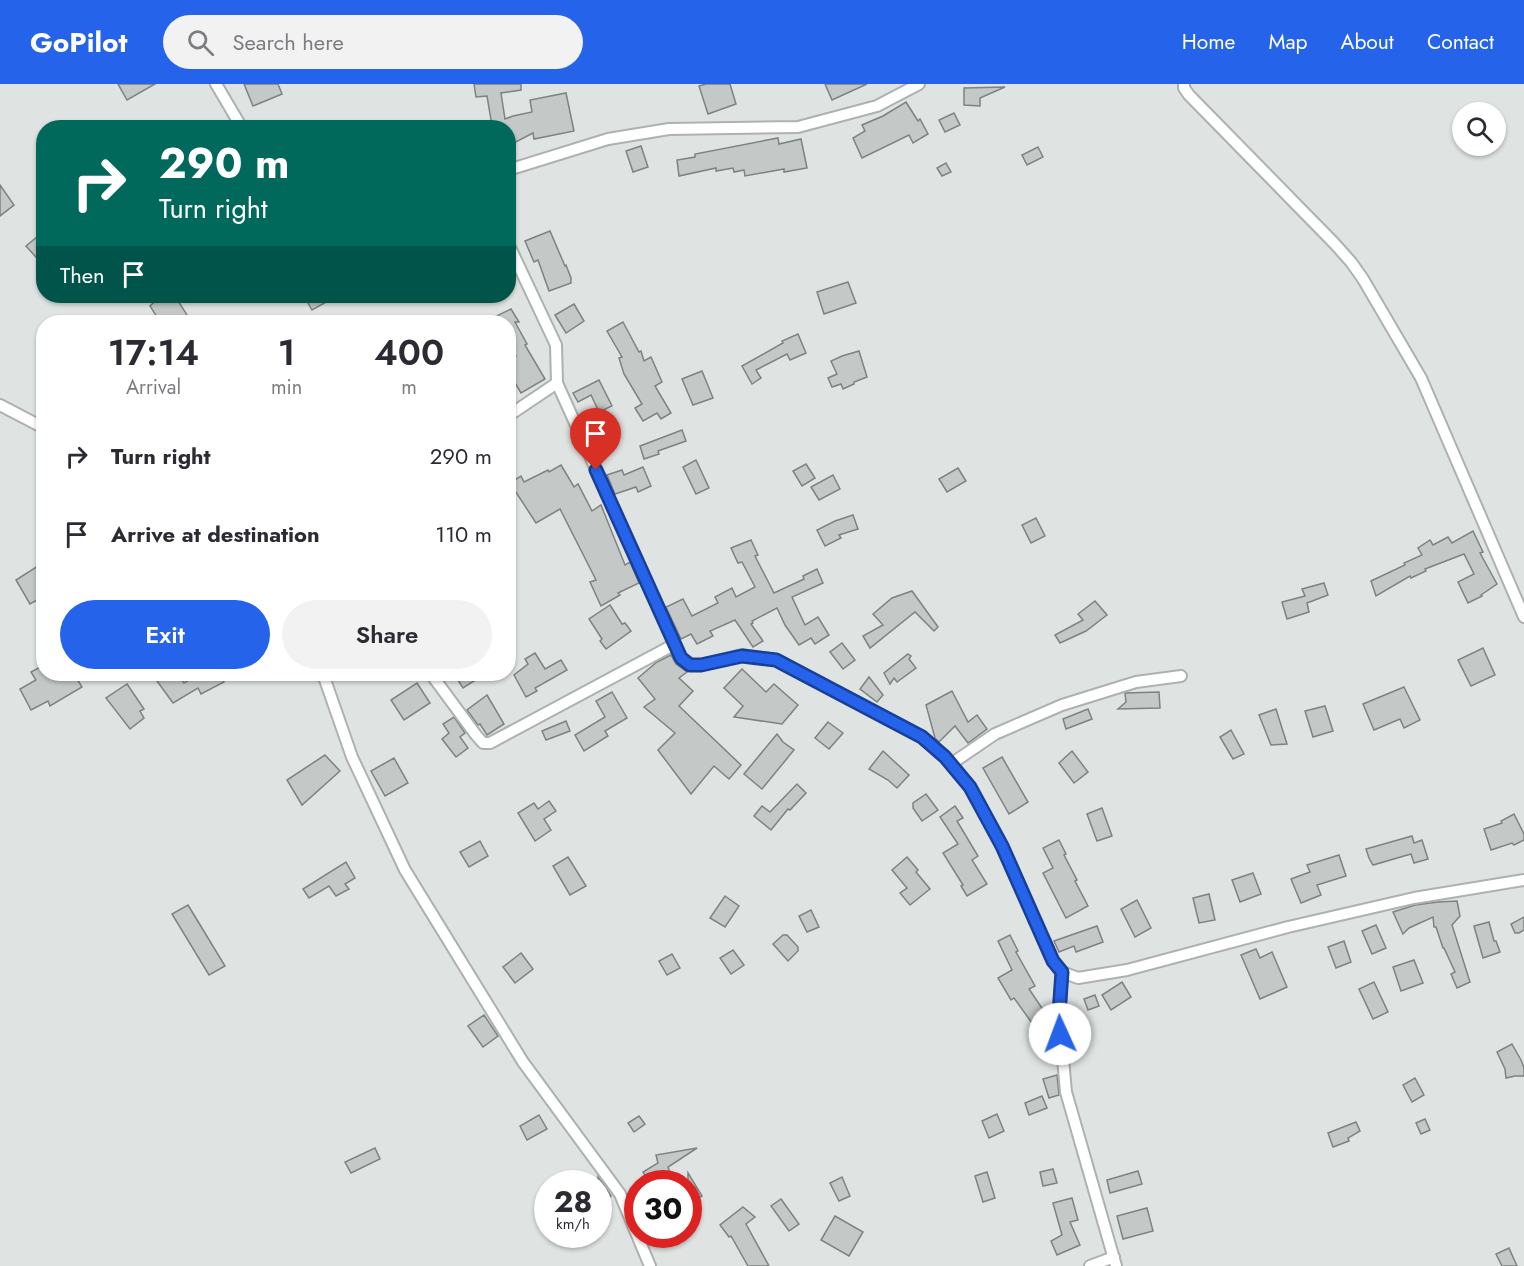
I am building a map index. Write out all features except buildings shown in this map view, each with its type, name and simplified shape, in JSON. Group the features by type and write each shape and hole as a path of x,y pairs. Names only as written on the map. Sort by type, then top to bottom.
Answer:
{"street":[{"path":"216,84 237,120"},
{"path":"516,168 608,139 669,129 798,127 878,106 919,84"},
{"path":"1184,84 1184,88 1190,95 1334,243 1363,279 1421,378 1524,617"},
{"path":"516,260 556,345 557,383 681,658 690,665 701,665 742,656 776,660 922,737 945,757 970,787 1002,846 1053,961 1062,972 1078,978 1127,970 1288,927 1402,901 1524,880"},
{"path":"516,411 557,383"},
{"path":"0,405 36,424"},
{"path":"436,681 476,735 483,743 490,743 675,644"},
{"path":"951,764 995,734 1062,705 1136,682 1181,676"},
{"path":"325,681 352,757 405,870 523,1062 620,1194 650,1266"},
{"path":"1062,972 1059,1014 1066,1092 1115,1261 1090,1266"}],"route":[{"path":"596,470 681,658 690,665 701,665 742,656 776,660 922,737 945,757 970,787 1002,846 1053,961 1062,972 1060,1034"}]}
